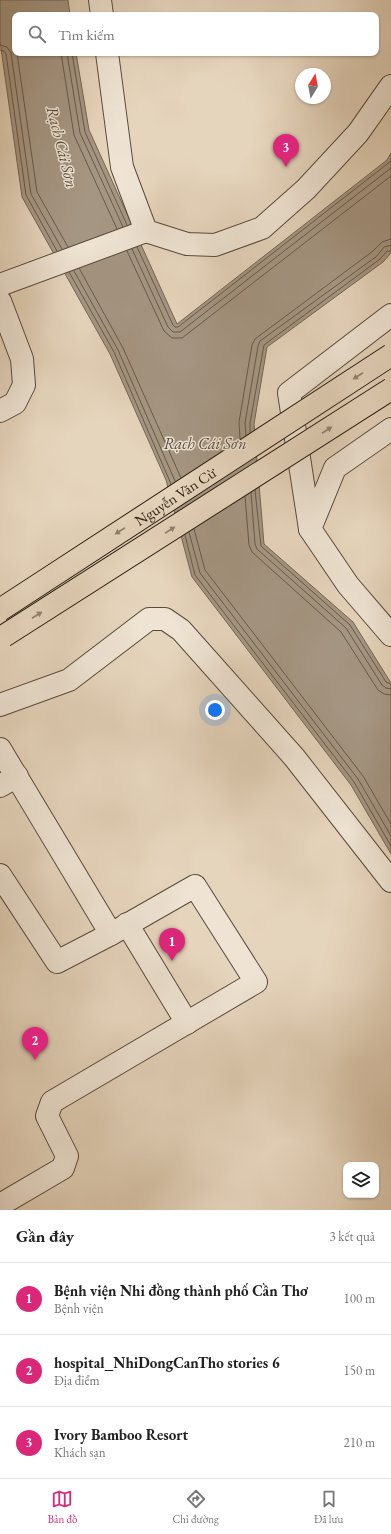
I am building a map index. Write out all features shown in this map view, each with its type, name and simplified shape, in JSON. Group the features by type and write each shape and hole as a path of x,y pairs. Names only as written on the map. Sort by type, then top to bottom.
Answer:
{"main road":[{"name":"Nguyễn Văn Cừ","path":"0,610 391,355"},
{"name":"Nguyễn Văn Cừ","path":"4,636 391,389"}],"street":[{"path":"100,0 102,12"},
{"path":"107,56 122,167 146,231"},
{"path":"9,282 146,231 188,244 215,245 262,228 306,189 358,133 391,86"},
{"path":"0,301 22,359 24,385 15,403 0,411"},
{"path":"391,315 289,393 310,529 348,585 391,635"},
{"path":"310,529 335,468 391,429"},
{"path":"0,705 69,680 150,619 165,620 181,630 294,757 391,881"},
{"path":"0,749 8,781 119,929 187,1023"},
{"path":"0,875 57,962 195,886 256,982 52,1102 47,1116 67,1156 63,1168 2,1203"}],"water":[{"name":"Rạch Cái Sơn","path":"0,0 68,0 70,12 12,12 12,56 77,56 89,130 177,324 387,160 391,153 391,253 383,262 267,347 254,424 264,544 353,622 391,683 391,854 351,785 192,577 166,480 110,354 22,197 0,41"}],"place":[{"name":"Ivory Bamboo Resort","path":"286,167"},
{"name":"Bệnh viện Nhi đồng thành phố Cần Thơ","path":"172,961"},
{"name":"hospital_NhiDongCanTho stories 6","path":"35,1060"}]}
